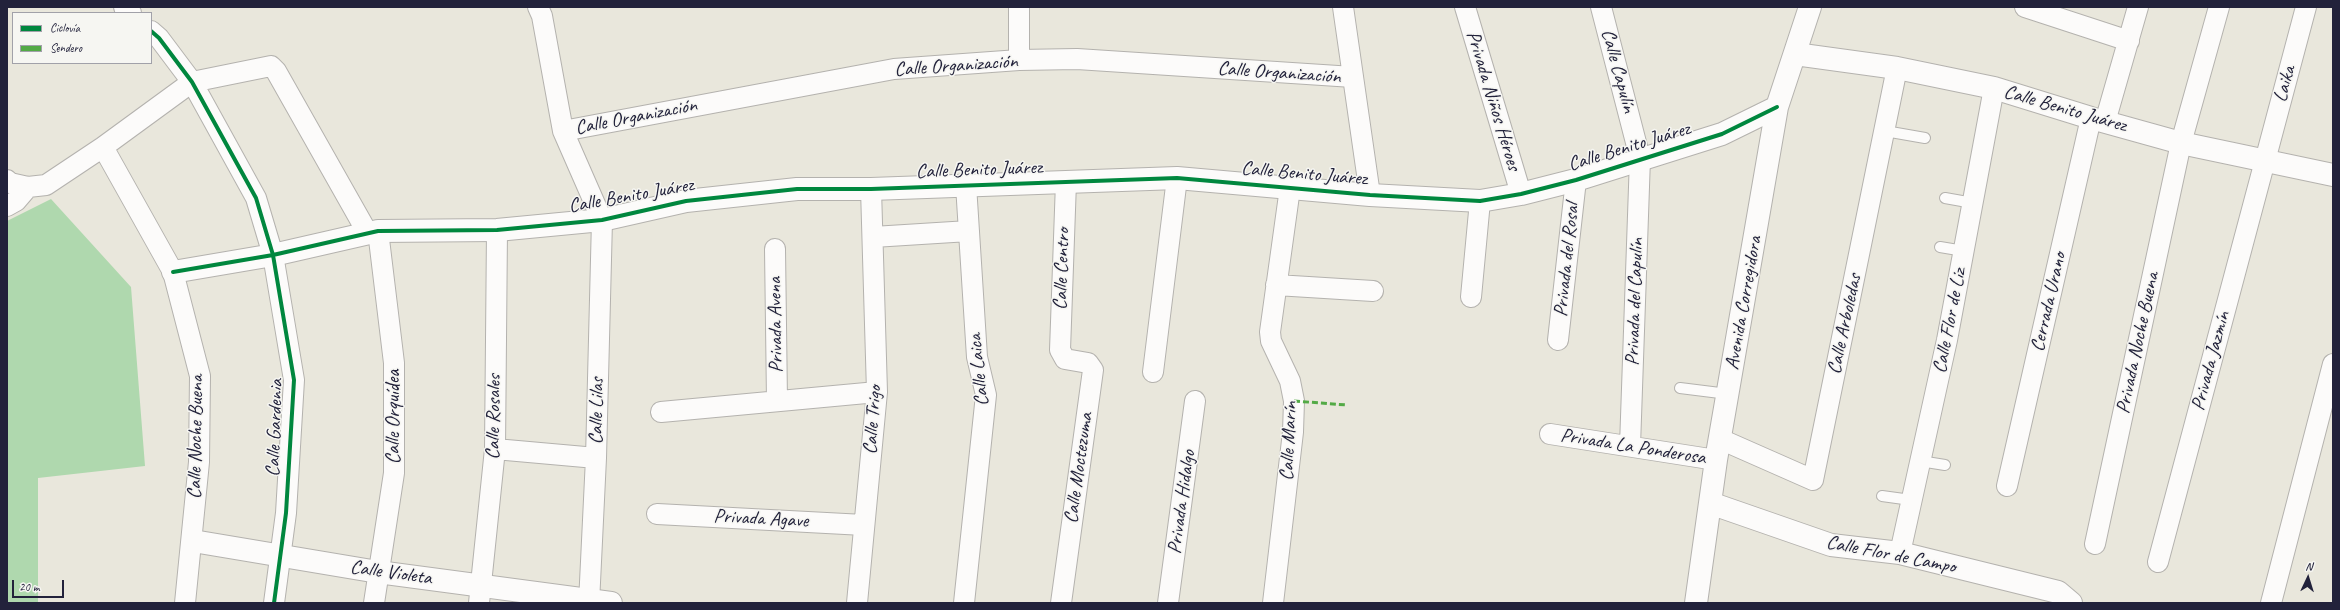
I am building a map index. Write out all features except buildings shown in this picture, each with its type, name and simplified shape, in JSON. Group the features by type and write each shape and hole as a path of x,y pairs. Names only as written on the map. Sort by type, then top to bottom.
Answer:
{"street":[{"path":"538,7 542,16 563,131 602,220"},
{"path":"1018,60 1019,7"},
{"path":"1343,7 1370,195"},
{"name":"Privada Niños Héroes","path":"1465,7 1521,194"},
{"name":"Calle Capulín","path":"1601,7 1640,158"},
{"name":"Avenida Corregidora","path":"1696,603 1716,460 1777,107 1810,7"},
{"path":"2025,7 2129,41"},
{"name":"Cerrada Urano","path":"2007,486 2098,120 2129,41 2138,7"},
{"name":"Privada Noche Buena","path":"2095,544 2181,142 2219,7"},
{"name":"Laika","path":"2264,160 2306,7"},
{"name":"Calle Gardenia","path":"152,32 159,38 192,82 256,198 273,255 294,380 286,513 274,603"},
{"name":"Calle Benito Juárez","path":"1795,54 1897,68 1994,88 2098,120 2181,142 2333,175"},
{"name":"Calle Organización","path":"563,131 894,69 1018,60 1077,59 1353,78"},
{"path":"7,180 10,183 28,187 46,185 103,147 192,82 264,66 274,68 372,231"},
{"name":"Calle Arboledas","path":"1720,439 1813,480 1897,68"},
{"name":"Calle Flor de Liz","path":"1900,553 1964,251 1994,88"},
{"name":"Calle Benito Juárez","path":"173,272 273,255 372,231 497,230 602,220 694,200 797,189 871,189 1177,178 1370,195 1480,201 1521,194 1576,180 1640,158 1722,134 1777,107"},
{"name":"Calle Noche Buena","path":"103,147 173,272 200,376 199,462 193,541 185,603"},
{"name":"Privada del Capulín","path":"1630,446 1640,158"},
{"name":"Privada Jazmín","path":"2158,562 2264,160"},
{"path":"1153,372 1177,178"},
{"name":"Privada del Rosal","path":"1558,340 1576,180"},
{"name":"Calle Centro","path":"1062,357 1060,350 1066,182"},
{"name":"Calle Laica","path":"964,603 986,395 976,358 966,185"},
{"path":"7,206 16,201 28,187"},
{"name":"Calle Marín","path":"1273,603 1293,432 1294,401 1290,381 1271,341 1276,285 1290,188"},
{"name":"Calle Trigo","path":"857,603 877,392 871,189"},
{"path":"1471,297 1480,201"},
{"name":"Calle Lilas","path":"589,602 596,458 602,220"},
{"name":"Calle Rosales","path":"480,594 495,449 497,230"},
{"name":"Calle Orquídea","path":"372,231 394,363 394,473 374,603"},
{"path":"873,237 969,231"},
{"name":"Privada Avena","path":"775,249 777,401"},
{"path":"1276,285 1373,291"},
{"name":"Calle Moctezuma","path":"1061,603 1093,370 1088,363 1068,360 1062,357"},
{"path":"2270,603 2333,364"},
{"path":"660,412 877,392"},
{"name":"Privada Hidalgo","path":"1168,603 1195,401"},
{"name":"Privada La Ponderosa","path":"1550,434 1716,460"},
{"path":"495,449 596,458"},
{"name":"Calle Flor de Campo","path":"1710,503 1831,545 1900,553 2058,592 2070,603"},
{"name":"Privada Agave","path":"658,514 864,525"},
{"name":"Calle Violeta","path":"193,541 378,572 480,594 611,603"}],"lane":[{"path":"1885,131 1925,138"},
{"path":"1945,198 1973,203"},
{"path":"1940,247 1964,251"},
{"path":"1680,388 1728,394"},
{"path":"1920,461 1945,465"},
{"path":"1882,496 1911,500"}],"green space":[{"path":"51,199 131,287 145,466 38,478 38,603 7,603 7,221"}],"marked path":[{"path":"1294,401 1347,405"}],"cycle path":[{"path":"152,32 159,38 192,82 256,198 273,255 294,380 286,513 274,603"},
{"path":"173,272 273,255 378,231 497,230 602,220 686,201 797,189 871,189 1177,178 1370,195 1480,201 1521,194 1576,180 1722,134 1777,107"}]}
